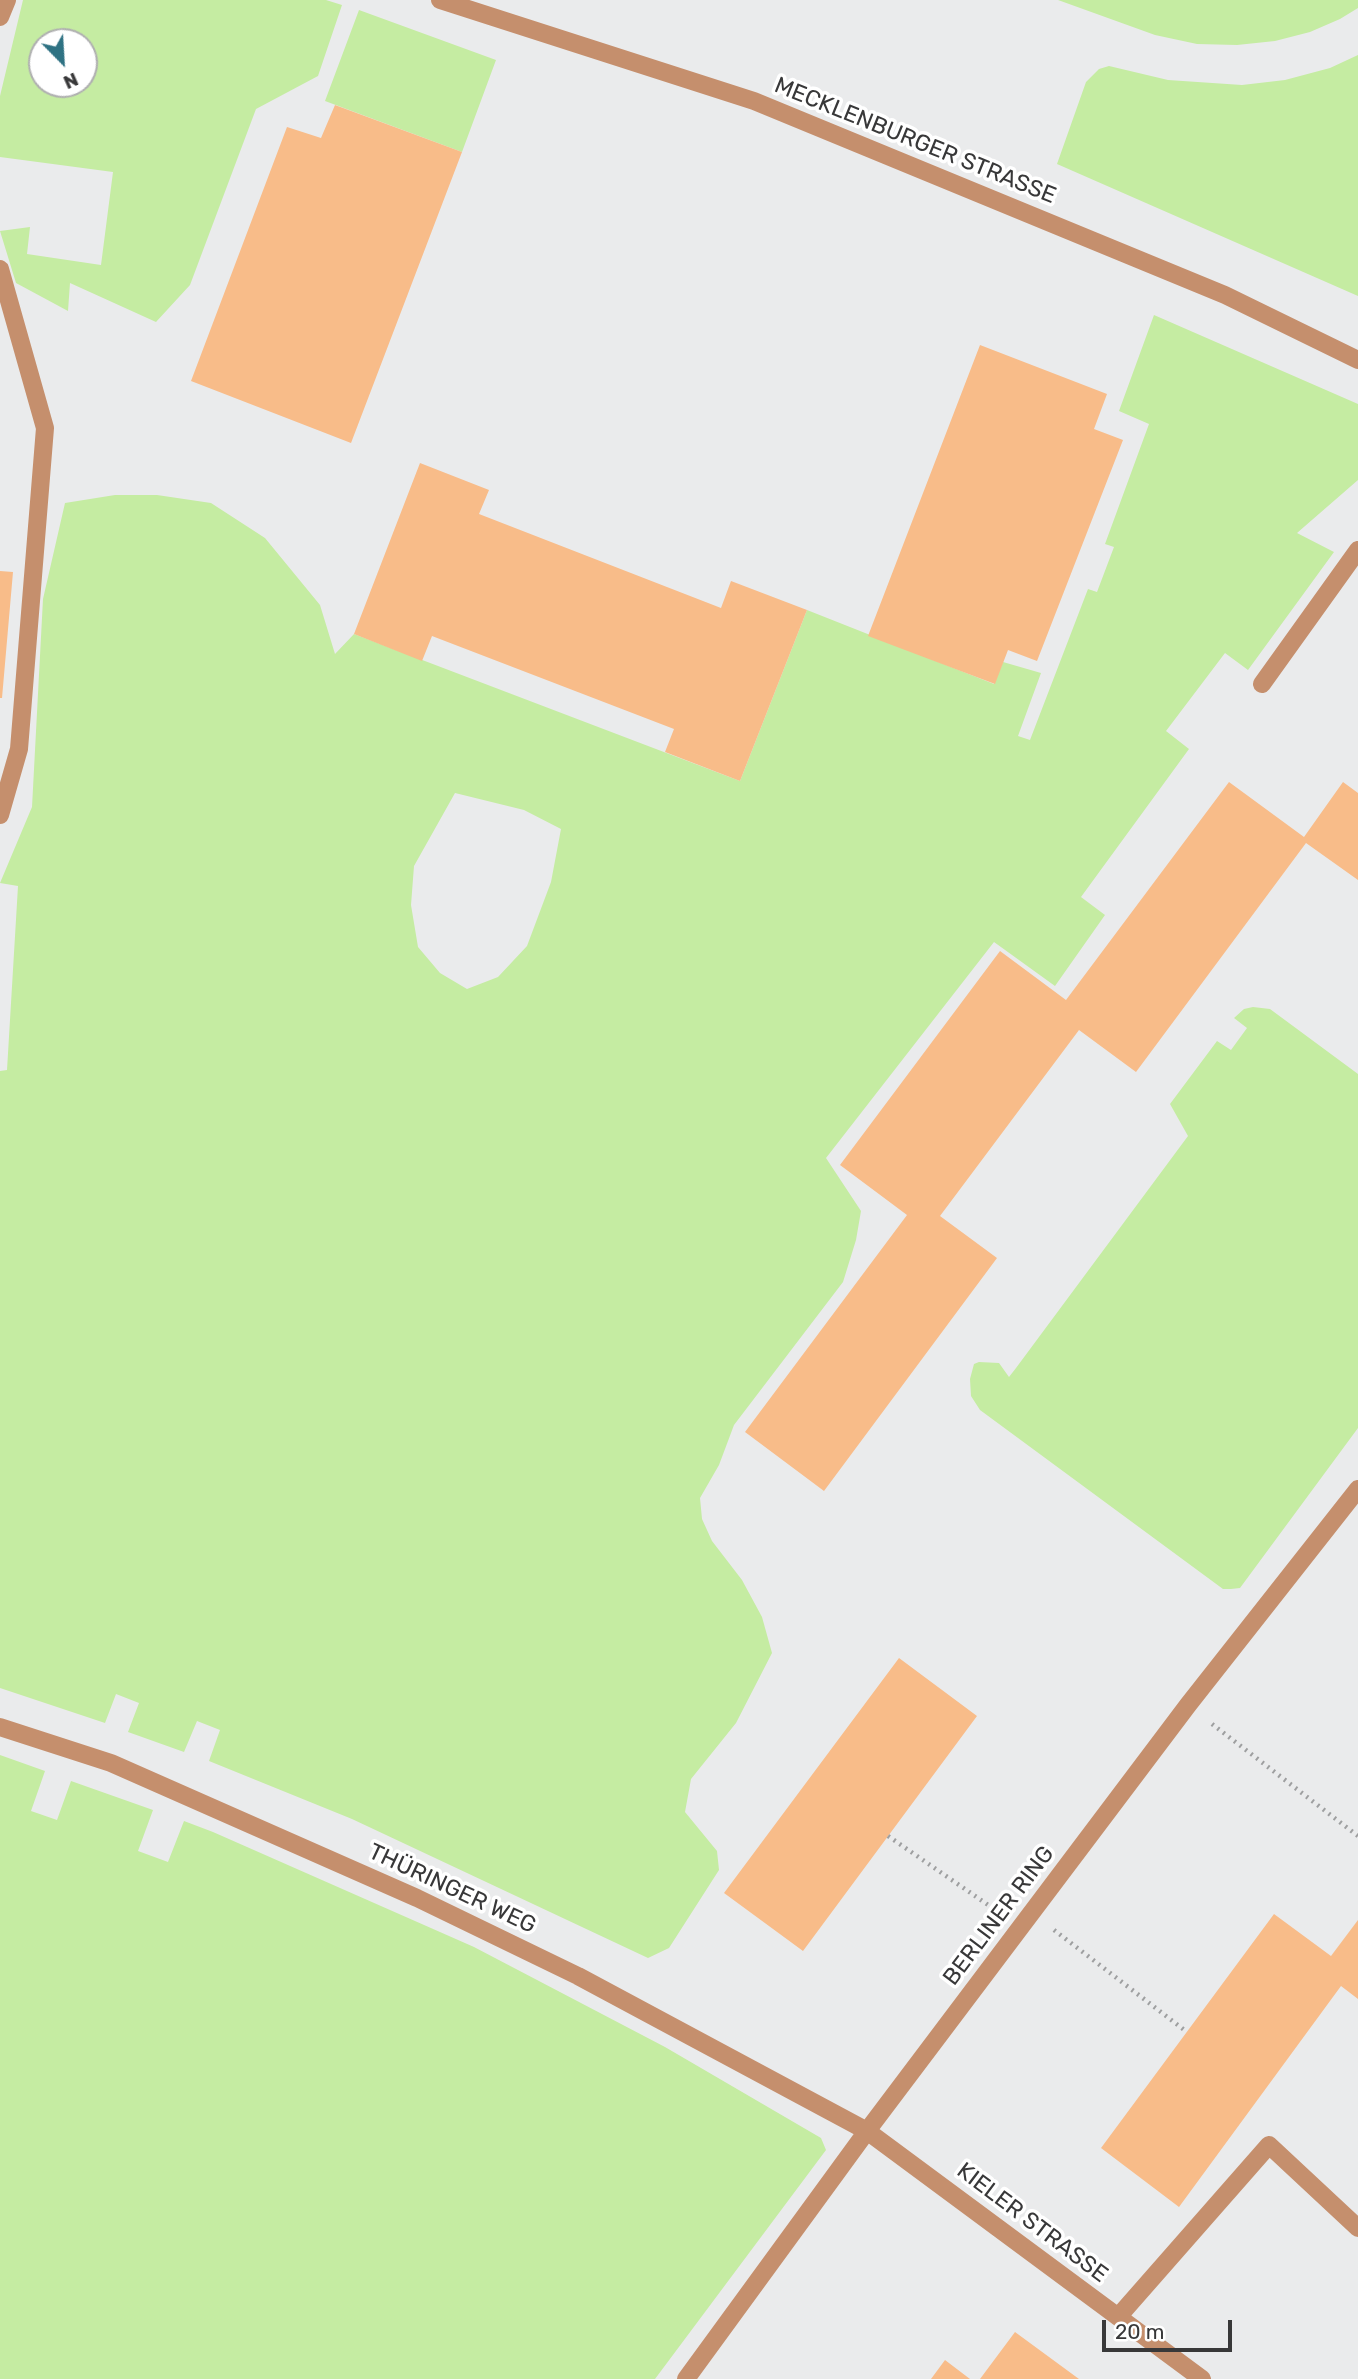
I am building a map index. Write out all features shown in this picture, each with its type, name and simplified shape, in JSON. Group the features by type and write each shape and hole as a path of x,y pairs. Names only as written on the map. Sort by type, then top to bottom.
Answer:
{"lane":[{"path":"0,18 7,0"},
{"name":"MECKLENBURGER STRASSE","path":"440,0 754,101 1225,295 1358,360"},
{"path":"0,269 45,428 19,749 0,815"},
{"path":"1262,684 1358,550"},
{"name":"BERLINER RING","path":"686,2379 867,2131 1188,1705 1358,1489"},
{"name":"THÜRINGER WEG","path":"0,1727 111,1763 416,1898 578,1976 867,2131"},
{"name":"KIELER STRASSE","path":"867,2131 1202,2379"},
{"path":"1118,2317 1269,2145 1358,2228"}],"path":[{"path":"1188,1705 1358,1836"},
{"path":"888,1836 1026,1920 1187,2032"}],"green space":[{"path":"23,0 326,0 342,5 318,76 256,109 190,285 156,322 70,283 68,311 16,283 0,231 30,227 27,254 101,265 113,172 0,157 0,96"},
{"path":"1058,0 1358,0 1358,8 1310,32 1275,41 1237,45 1197,44 1155,35"},
{"path":"359,10 496,60 462,152 325,101"},
{"path":"1358,55 1358,296 1057,164 1086,82 1099,69 1109,66 1168,80 1242,85 1285,80 1330,68"},
{"path":"1154,315 1358,404 1358,480 1297,533 1334,552 1248,670 1225,653 1166,731 1189,749 1081,897 1105,915 1055,986 994,942 826,1158 861,1211 856,1240 843,1282 734,1425 719,1465 700,1498 702,1519 712,1541 742,1580 762,1617 772,1653 736,1723 691,1779 685,1812 717,1851 719,1870 669,1948 648,1958 352,1819 209,1761 220,1730 197,1721 184,1752 128,1732 139,1703 116,1694 105,1723 0,1688 0,1071 7,1070 18,886 0,883 32,807 43,599 65,503 115,495 157,495 211,503 265,538 320,605 335,654 354,634 740,781 807,610 994,684 1003,662 1041,673 1018,736 1030,740 1088,589 1097,592 1114,547 1105,544 1149,424 1119,411","holes":["455,793 524,810 561,829 551,882 527,946 498,977 467,989 440,973 418,947 411,905 414,866"]},
{"path":"1244,1009 1270,1009 1358,1074 1358,1428 1240,1588 1223,1589 980,1410 971,1396 970,1379 974,1364 979,1362 999,1363 1009,1377 1016,1368 1188,1136 1170,1104 1217,1041 1231,1050 1247,1028 1234,1018"},
{"path":"0,1755 45,1771 31,1811 57,1820 71,1781 153,1810 138,1851 168,1862 184,1821 213,1832 474,1947 665,2047 821,2138 826,2150 655,2379 0,2379"}],"building":[{"path":"335,105 462,152 351,443 191,381 287,127 321,138"},
{"path":"980,345 1107,394 1094,429 1123,440 1037,661 1008,650 995,684 868,636"},
{"path":"420,463 489,490 479,514 721,608 731,581 807,610 740,781 665,752 674,729 432,636 422,661 354,634"},
{"path":"0,571 13,572 2,698 0,698"},
{"path":"1229,782 1304,837 1343,782 1358,793 1358,880 1306,843 1136,1072 1079,1030 940,1216 997,1258 824,1491 745,1432 907,1215 840,1165 1000,951 1066,1000"},
{"path":"899,1658 977,1716 803,1951 724,1893"},
{"path":"1274,1914 1331,1956 1358,1920 1358,1999 1341,1986 1179,2207 1101,2148"},
{"path":"1015,2332 1079,2379 980,2379"},
{"path":"945,2360 970,2379 931,2379"}]}
